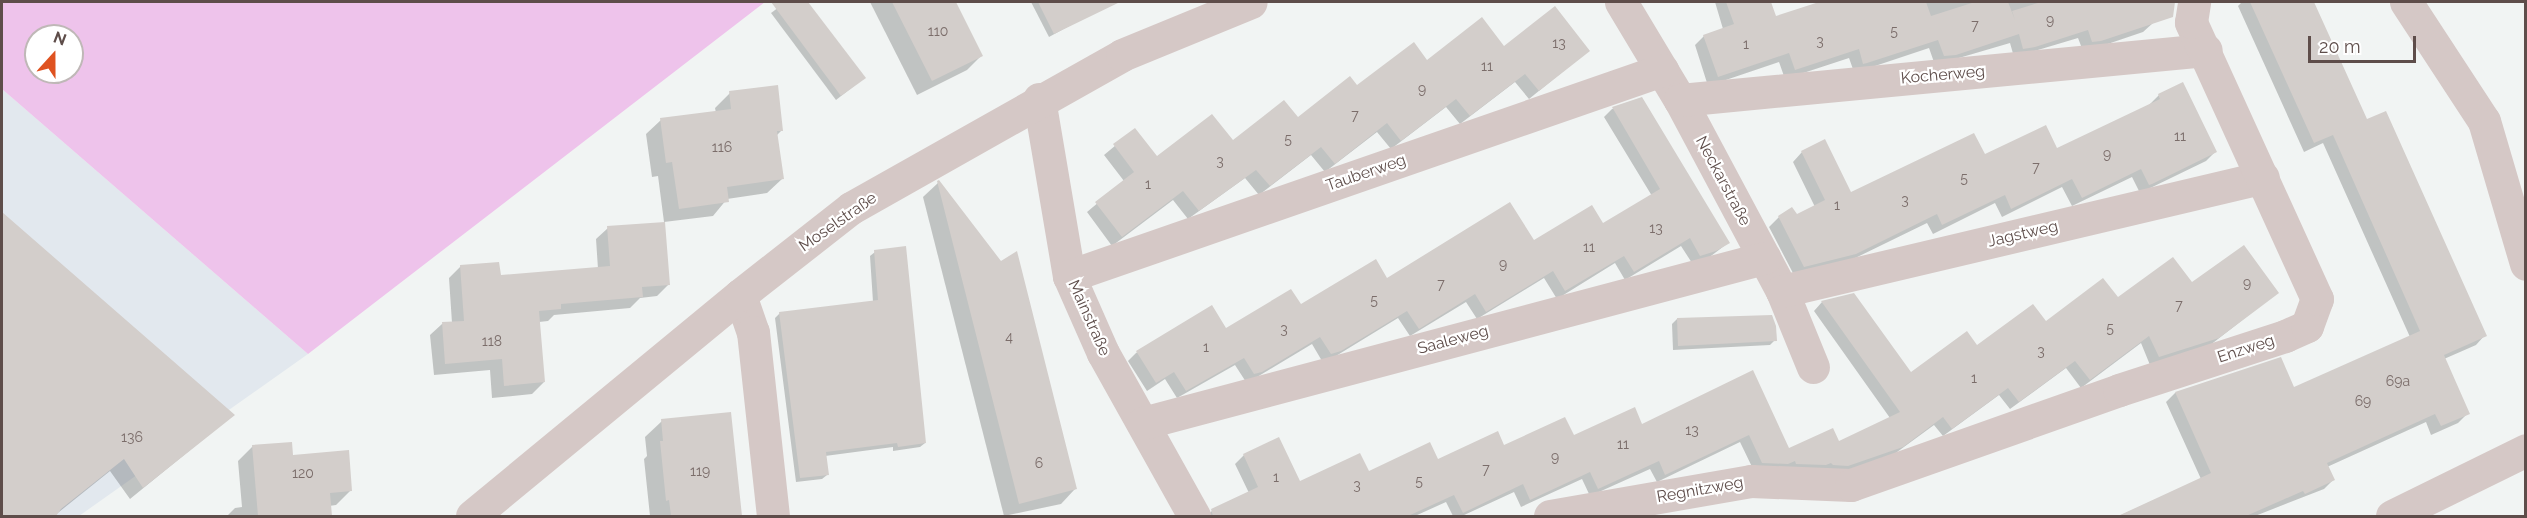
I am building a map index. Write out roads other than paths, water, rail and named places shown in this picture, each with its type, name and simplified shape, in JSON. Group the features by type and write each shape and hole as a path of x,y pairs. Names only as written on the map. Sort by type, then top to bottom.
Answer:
{"street":[{"name":"Moselstraße","path":"472,516 740,295 851,208 1039,99 1122,55 1251,2"},
{"name":"Neckarstraße","path":"1621,2 1680,100 1782,291 1813,367"},
{"name":"Enzweg","path":"1851,485 2118,390 2285,336 2307,326 2317,299 2206,50 2191,22 2194,2"},
{"path":"2406,2 2484,121 2526,264"},
{"name":"Kocherweg","path":"1680,100 2206,50"},
{"name":"Tauberweg","path":"1070,276 1662,69"},
{"name":"Mainstraße","path":"1039,99 1070,276 1103,353 1194,516"},
{"name":"Jagstweg","path":"1782,291 2263,177"},
{"name":"Saaleweg","path":"1143,423 1764,258"},
{"path":"740,295 753,332 773,516"},
{"path":"2392,516 2526,450"},
{"name":"Regnitzweg","path":"1550,516 1751,481 1851,485"}]}
